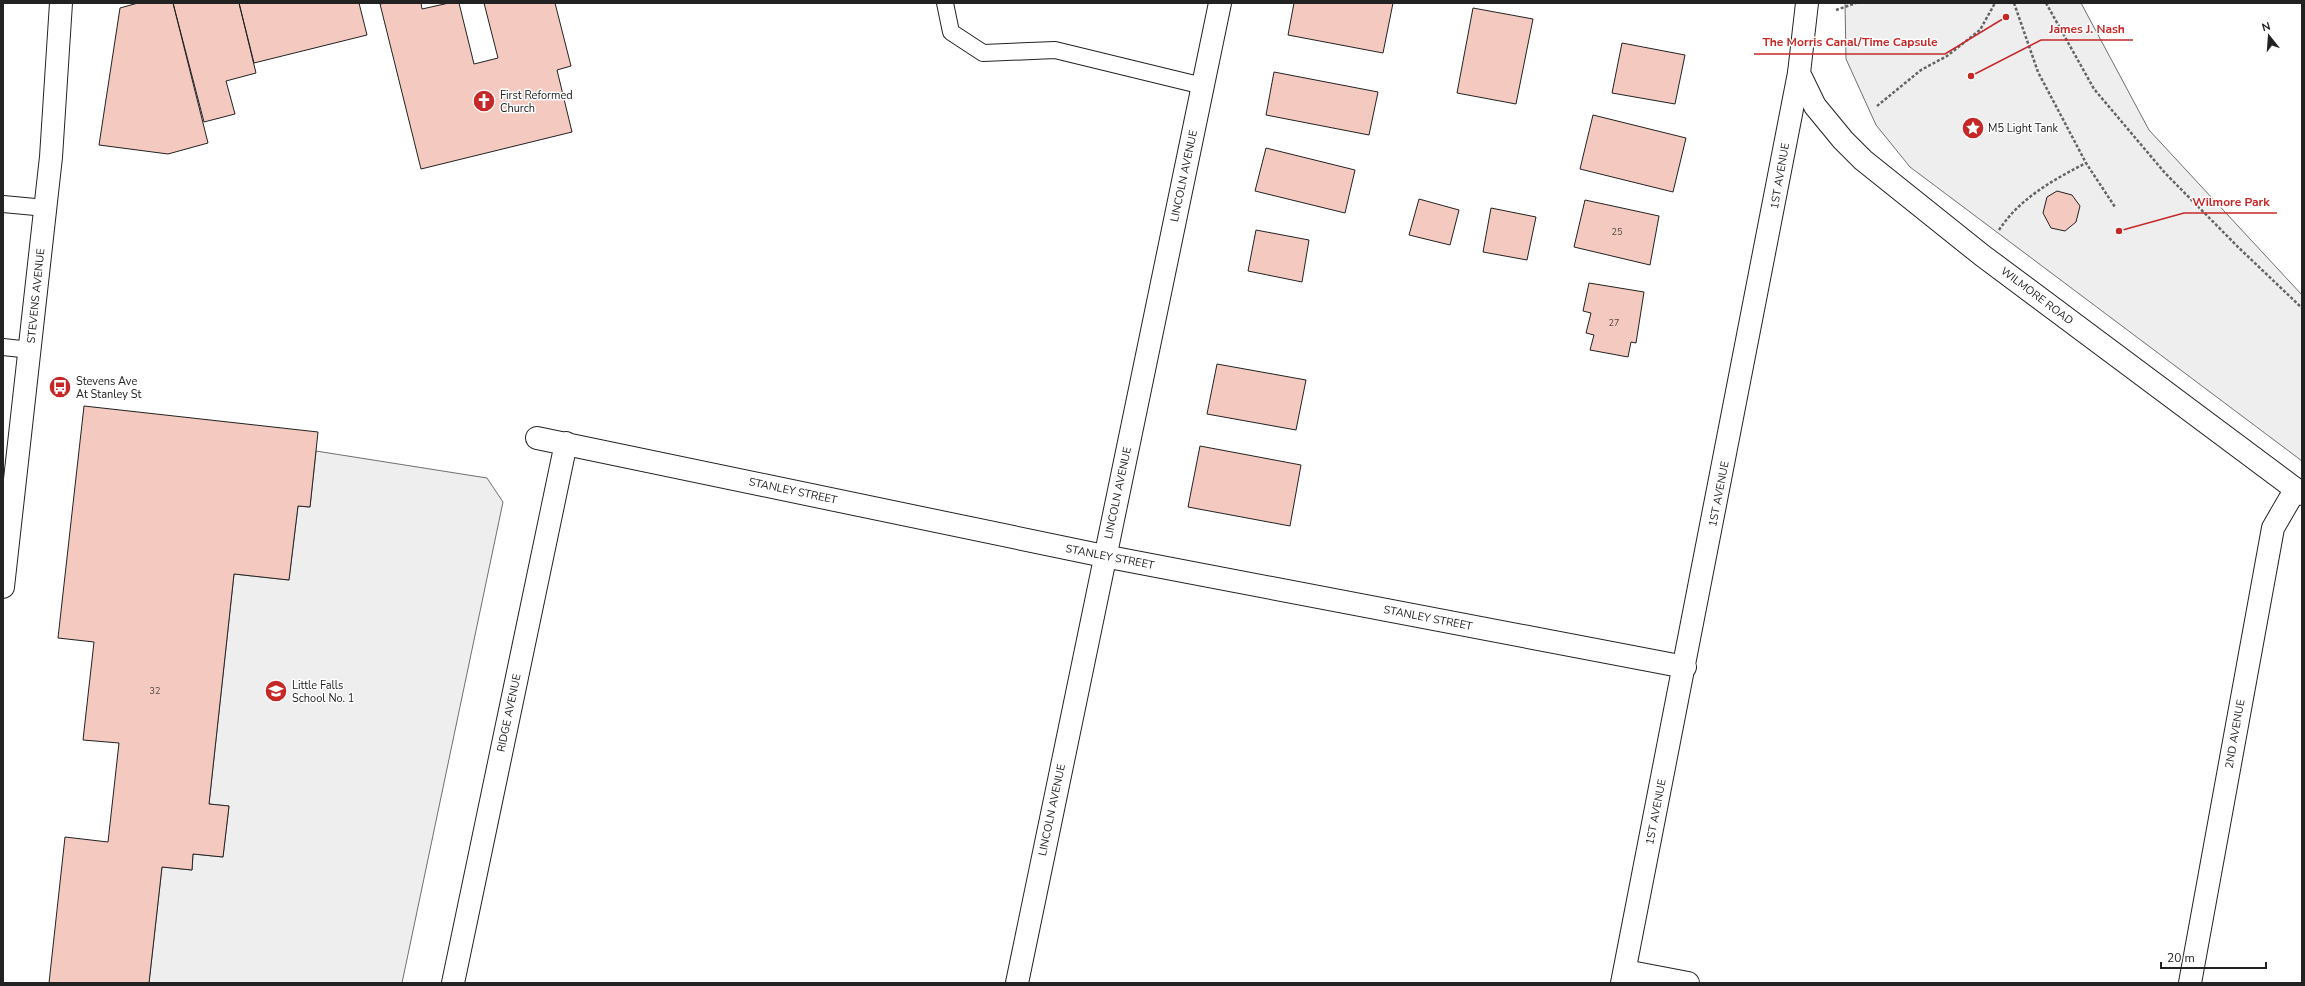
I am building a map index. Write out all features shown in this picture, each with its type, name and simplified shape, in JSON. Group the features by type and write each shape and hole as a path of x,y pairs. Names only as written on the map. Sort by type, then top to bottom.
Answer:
{"street":[{"name":"STEVENS AVENUE","path":"3,587 46,208 61,3"},
{"name":"LINCOLN AVENUE","path":"1017,983 1104,556 1220,3"},
{"name":"1ST AVENUE","path":"1623,977 1685,667 1799,73 1807,3"},
{"name":"WILMORE ROAD","path":"1799,73 1815,106 1843,140 1863,160 1983,256 2299,492"},
{"name":"STANLEY STREET","path":"537,438 1104,556 1685,667"},
{"name":"RIDGE AVENUE","path":"453,983 566,443"},
{"name":"2ND AVENUE","path":"2190,983 2273,528 2299,492"},
{"path":"1623,977 1688,983"}],"lane":[{"path":"945,3 951,32 983,53 1055,50 1203,86"},
{"path":"3,204 46,208"},
{"path":"3,347 31,350"}],"path":[{"path":"1877,106 1920,70 1947,56 1980,30 1995,3"},
{"path":"2014,3 2038,72 2086,163 2115,207"},
{"path":"2046,3 2094,89 2165,172 2238,247 2302,308"},
{"path":"1983,256 2006,221 2019,205 2057,178 2086,163"}],"shaded area":[{"path":"1845,3 2081,3 2149,130 2302,295 2302,461 1910,167 1876,125 1846,59"},
{"path":"316,451 487,478 503,502 402,983 149,983 162,867 192,870 193,854 223,857 229,806 209,804 234,574 289,580 298,506 310,507"}],"building":[{"path":"138,3 173,3 208,143 168,154 99,145 120,8"},
{"path":"173,3 239,3 256,73 226,81 235,114 204,122"},
{"path":"239,3 359,3 367,35 254,63"},
{"name":"First Reformed Church","path":"421,3 422,9 449,3 459,3 474,64 498,58 484,3 555,3 571,66 557,70 572,132 421,169 380,4"},
{"path":"1294,3 1393,3 1383,53 1288,35"},
{"path":"1473,8 1533,19 1516,104 1457,93"},
{"path":"1622,43 1685,55 1675,104 1612,93"},
{"path":"1274,72 1378,92 1369,135 1266,115"},
{"path":"1593,115 1686,138 1673,192 1580,169"},
{"path":"1266,148 1355,170 1345,213 1255,191"},
{"path":"2057,191 2072,195 2080,206 2076,222 2065,231 2051,228 2043,213 2047,197"},
{"path":"1419,199 1459,210 1450,245 1409,235"},
{"path":"1585,200 1659,216 1650,265 1574,247"},
{"path":"1491,208 1536,217 1527,260 1483,252"},
{"path":"1256,230 1309,240 1302,282 1248,271"},
{"path":"1589,283 1644,292 1636,343 1631,342 1628,357 1590,350 1594,335 1586,333 1591,313 1583,311"},
{"path":"1217,364 1306,380 1296,430 1207,414"},
{"path":"84,406 318,432 310,507 298,506 289,580 234,574 209,804 229,806 223,857 193,854 192,870 162,867 149,983 49,983 65,837 108,842 119,743 83,740 94,642 58,638"},
{"path":"1200,446 1301,465 1290,526 1188,507"}],"place":[{"name":"The Morris Canal/Time Capsule","path":"2006,17"},
{"name":"James J. Nash","path":"1971,76"},
{"name":"First Reformed Church","path":"484,101"},
{"name":"M5 Light Tank","path":"1973,128"},
{"name":"Wilmore Park","path":"2119,231"},
{"name":"Stevens Ave At Stanley St","path":"60,387"},
{"name":"Little Falls School No. 1","path":"276,691"}]}
